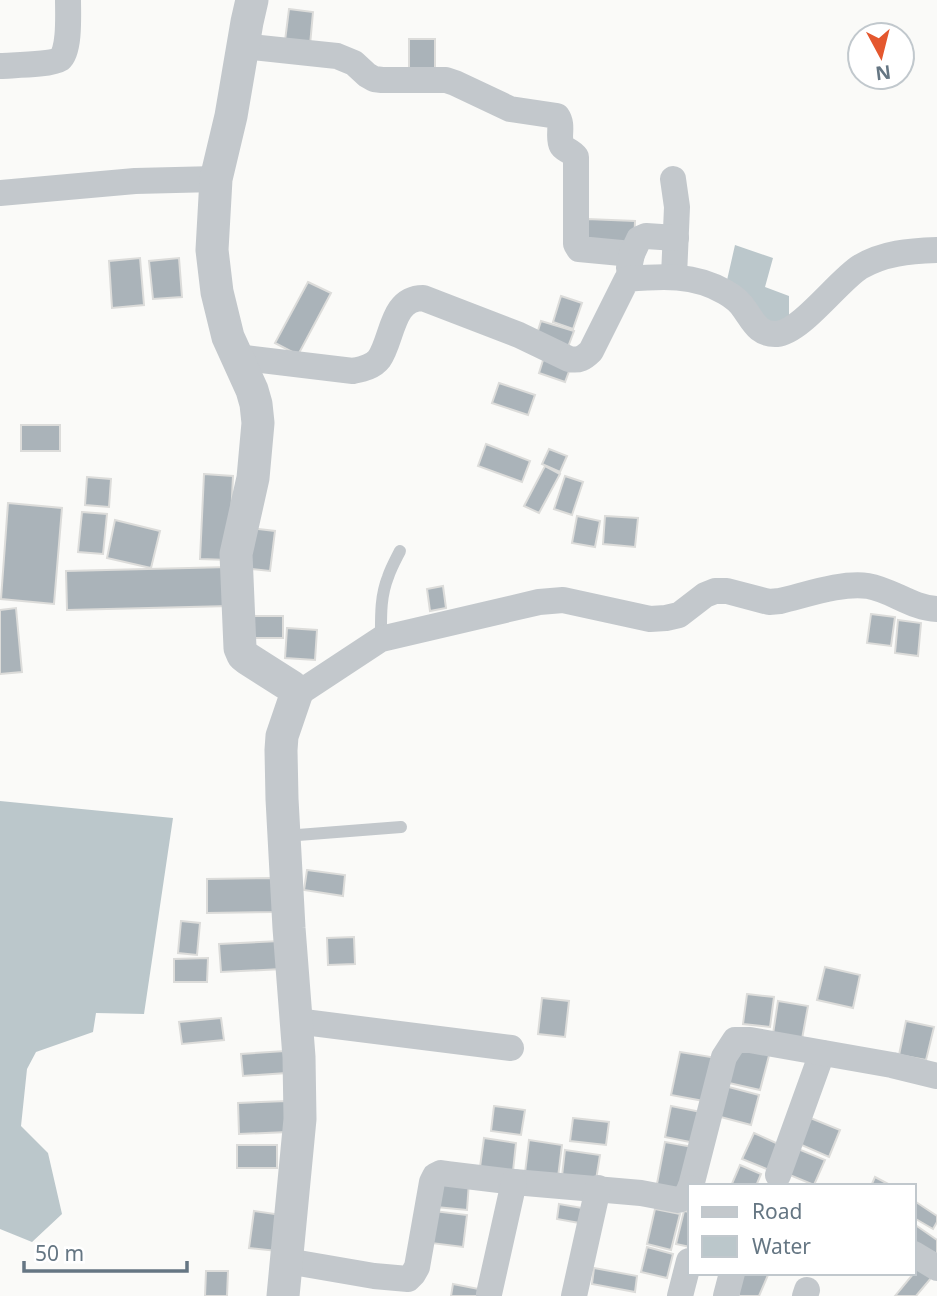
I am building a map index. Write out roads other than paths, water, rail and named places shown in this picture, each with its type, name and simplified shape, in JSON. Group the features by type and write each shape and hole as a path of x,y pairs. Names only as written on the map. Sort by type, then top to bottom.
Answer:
{"street":[{"path":"0,66 50,62 60,58 65,51 68,0"},
{"path":"252,0 231,116 216,179 212,250 217,292 228,337 252,390 258,423 253,478 236,554 240,648 248,659 292,687 296,695"},
{"path":"242,46 337,56 355,63 374,79 446,80 510,108 557,116 561,122 561,145 576,156 576,244 579,249 629,266 708,283 736,299 755,327 761,330 777,334 793,328 857,269 873,260 911,251 937,250"},
{"path":"0,193 135,181 216,179"},
{"path":"673,180 677,207 674,276"},
{"path":"237,357 353,371 366,368 378,360 403,304 414,298 423,298 577,360 584,358 591,351 637,243 646,236 676,238"},
{"path":"283,1296 300,1119 299,1057 282,799 282,736 296,695 381,639 539,602 563,600 650,619 679,615 715,590 727,590 769,603 850,585 870,586 926,609 937,609"},
{"path":"296,1021 511,1048"},
{"path":"692,1184 724,1057 735,1040 892,1065 937,1076"},
{"path":"778,1175 822,1053"},
{"path":"287,1261 408,1279 417,1267 432,1182 435,1176 441,1173 642,1193 678,1200 686,1197 688,1193"},
{"path":"489,1294 513,1182"},
{"path":"574,1296 598,1188"},
{"path":"916,1255 937,1268"},
{"path":"680,1296 688,1265"},
{"path":"726,1296 731,1275"}],"lane":[{"path":"381,639 383,593 400,551"},
{"path":"285,836 401,827"}],"water":[{"path":"735,245 773,258 765,287 789,296 789,326 762,326 725,289"},
{"path":"0,801 173,818 144,1014 96,1013 93,1032 36,1052 27,1069 21,1126 48,1153 62,1214 32,1242 0,1229"}]}
